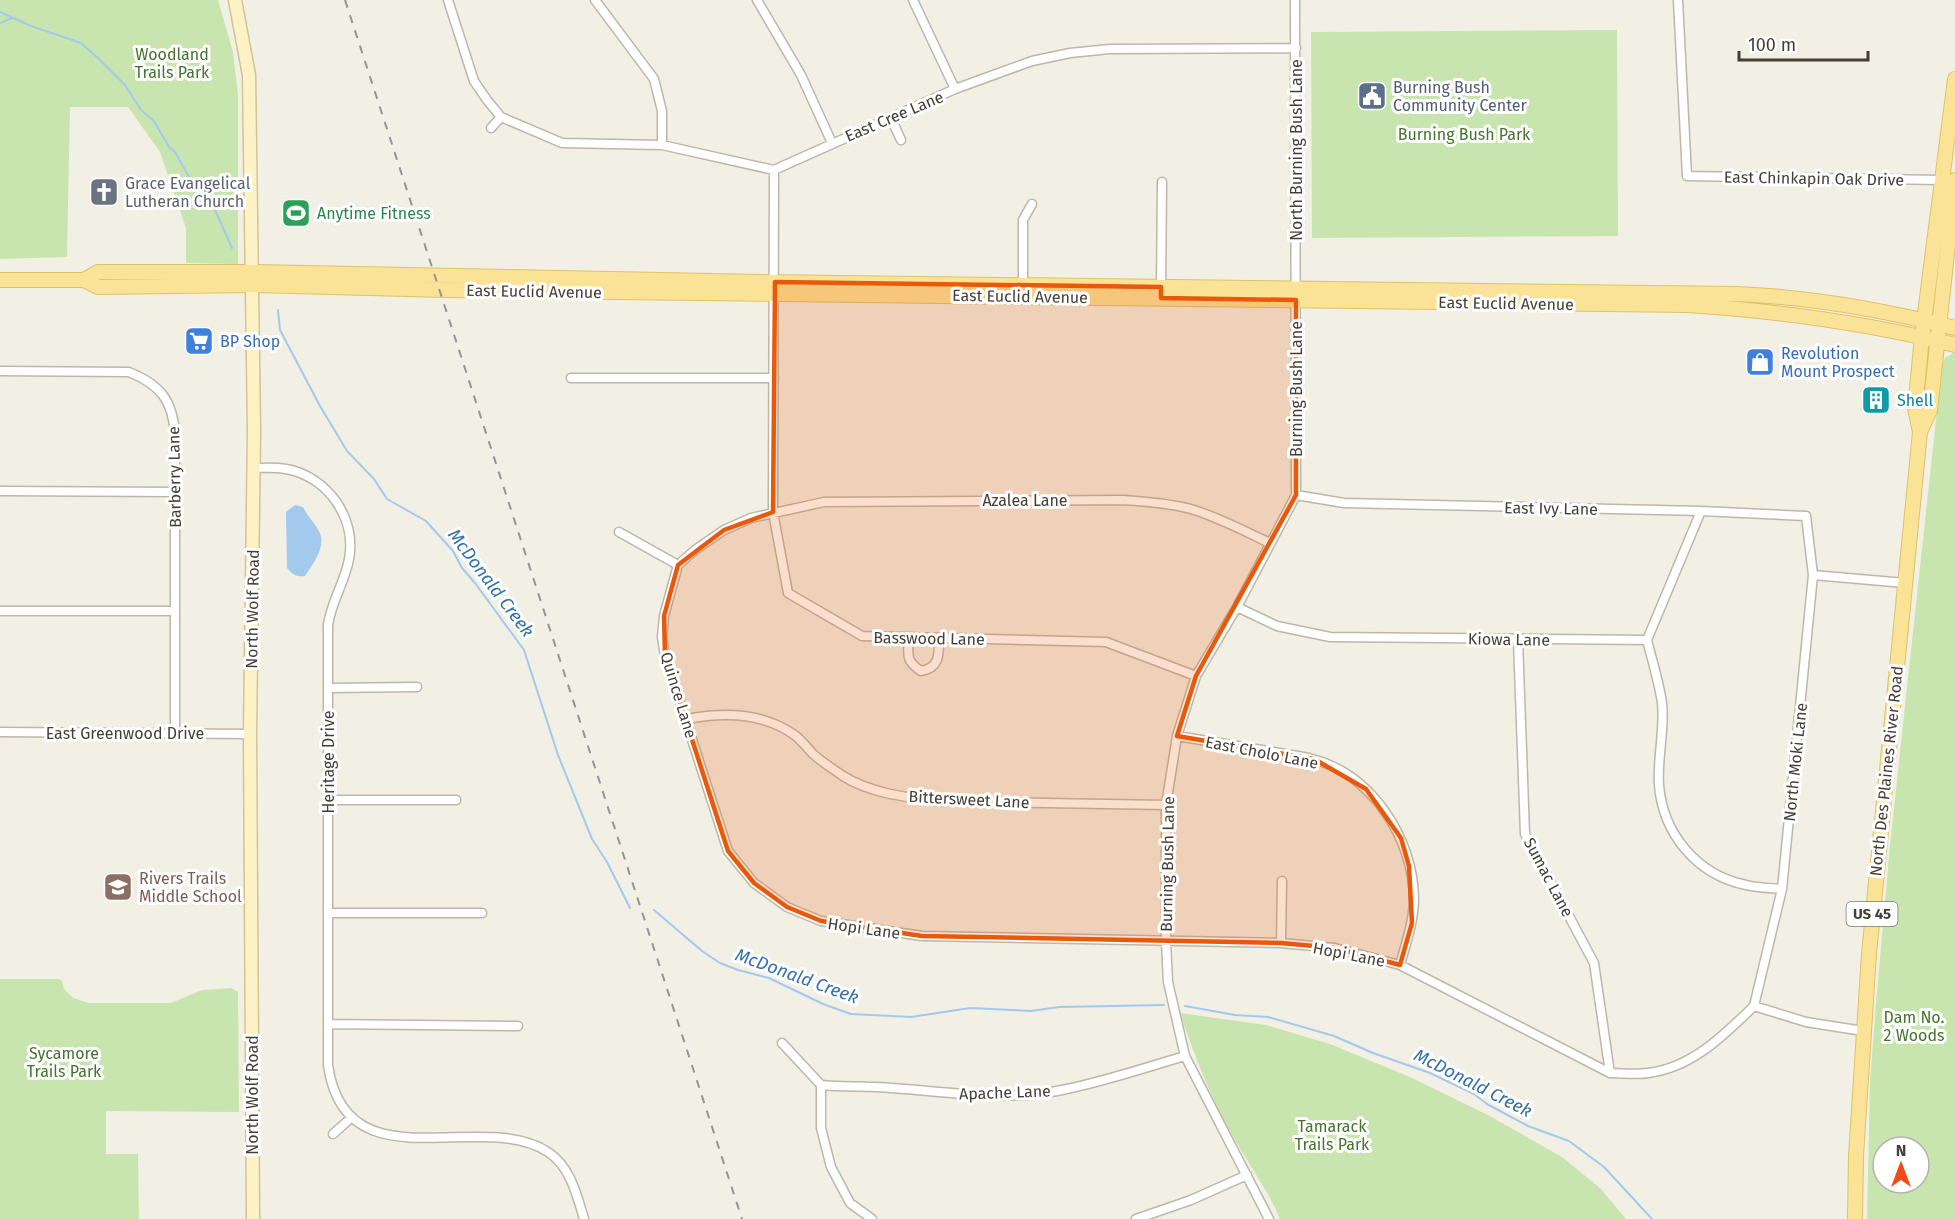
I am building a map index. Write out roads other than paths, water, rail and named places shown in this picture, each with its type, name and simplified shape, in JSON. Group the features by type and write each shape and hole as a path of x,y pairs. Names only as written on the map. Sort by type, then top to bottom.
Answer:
{"main road":[{"name":"North Wolf Road","path":"235,0 249,75 253,468 250,734 253,1219"},
{"name":"North Des Plaines River Road","path":"1920,432 1930,410 1940,325 1955,79"},
{"name":"North Des Plaines River Road","path":"1854,1219 1863,1031 1882,804 1920,432 1916,408 1922,337 1948,180"},
{"name":"East Euclid Avenue","path":"0,280 84,280 98,287 252,279 446,290 775,288 1296,294 1768,296 1846,306 1955,328"},
{"name":"East Euclid Avenue","path":"1296,294 1688,305 1753,309 1857,323 1955,345"}],"street":[{"path":"448,0 474,81 501,117 562,144 662,146 774,170"},
{"path":"595,0 654,79 662,111 662,146"},
{"path":"757,0 801,75 832,143"},
{"path":"913,0 955,89"},
{"name":"North Burning Bush Lane","path":"1295,0 1296,294"},
{"name":"East Chinkapin Oak Drive","path":"1678,0 1687,176 1948,180"},
{"name":"East Cree Lane","path":"774,170 955,89 1032,61 1070,53 1110,49 1296,48"},
{"path":"491,128 501,117"},
{"path":"891,118 901,140"},
{"name":"Basswood Lane","path":"774,170 773,512 788,592 862,636 1106,642 1196,676"},
{"path":"1161,292 1162,182"},
{"path":"1023,290 1023,220 1032,204"},
{"name":"Burning Bush Lane","path":"1269,1219 1185,1056 1168,982 1166,805 1177,736 1196,676 1238,607 1296,495 1296,294"},
{"name":"Barberry Lane","path":"0,371 129,372 150,382 164,395 173,415 175,435 175,732"},
{"path":"571,378 774,378"},
{"name":"Heritage Drive","path":"253,468 286,469 305,475 330,493 345,520 348,531 350,556 330,615 328,688 328,1024 330,1075 341,1103 352,1117 370,1130 394,1137 508,1139 528,1143 549,1152"},
{"path":"0,491 175,492"},
{"name":"East Ivy Lane","path":"1296,495 1344,503 1701,511 1806,516"},
{"name":"Azalea Lane","path":"773,512 824,502 1125,500 1161,503 1190,509 1219,519 1270,543"},
{"path":"1701,511 1647,640 1662,702 1663,732 1659,784 1666,821 1687,852 1714,874 1745,885 1782,889"},
{"path":"619,531 678,565 724,530 751,518 773,512"},
{"name":"North Moki Lane","path":"1754,1006 1782,889 1814,575 1806,516"},
{"name":"Quince Lane","path":"678,565 668,596 662,637 665,656 728,851 754,883 787,906"},
{"path":"1814,575 1905,582"},
{"name":"Kiowa Lane","path":"1238,607 1277,626 1330,636 1647,640"},
{"path":"0,611 175,611"},
{"path":"909,637 908,659 921,671 936,664 939,638"},
{"name":"Sumac Lane","path":"1518,640 1525,834 1594,963 1610,1072"},
{"path":"328,688 417,687"},
{"name":"Bittersweet Lane","path":"687,719 717,713 753,717 775,723 795,735 814,755 844,777 900,796 936,801 1166,805"},
{"name":"East Greenwood Drive","path":"0,732 250,734"},
{"name":"East Cholo Lane","path":"1177,736 1314,759 1341,771 1366,789 1385,811 1401,838 1409,866 1414,897 1412,923 1400,965"},
{"path":"328,800 456,800"},
{"path":"1281,943 1282,881"},
{"name":"Hopi Lane","path":"787,906 820,921 922,936 1281,943 1335,948 1400,965 1610,1072 1648,1073 1684,1062 1718,1041 1754,1006"},
{"path":"328,913 482,913"},
{"path":"1754,1006 1806,1022 1863,1031"},
{"path":"328,1024 518,1026"},
{"path":"782,1043 821,1085 821,1128 831,1167 850,1203 872,1219"},
{"name":"Apache Lane","path":"821,1085 1005,1096 1061,1090 1185,1056"},
{"path":"333,1134 352,1117"},
{"path":"555,1143 549,1152 570,1178 585,1219"},
{"path":"1136,1219 1191,1200 1247,1175"}],"water":[{"path":"295,505 303,507 321,537 318,555 305,576 295,575 287,568 286,512"}],"waterway":[{"name":"McDonald Creek","path":"0,12 31,26 81,43 125,85 141,110 154,121 193,184 216,212 232,248"},
{"path":"0,23 12,18"},
{"name":"McDonald Creek","path":"278,310 280,330 320,406 347,451 374,479 387,499 426,521 453,551 462,568 524,650 558,755 592,839 607,862 630,908"},
{"name":"McDonald Creek","path":"654,910 702,951 720,963 769,978 823,1004 851,1014 911,1017 970,1008 1031,1011 1059,1007 1164,1005"},
{"name":"McDonald Creek","path":"1185,1006 1235,1015 1268,1017 1334,1036 1373,1053 1430,1073 1474,1094 1487,1104 1528,1126 1569,1141 1604,1167 1652,1219"}],"railway":[{"path":"345,0 742,1219"}],"place":[{"name":"Burning Bush Community Center","path":"1372,96"},
{"name":"Grace Evangelical Lutheran Church","path":"104,192"},
{"name":"Anytime Fitness","path":"296,213"},
{"name":"BP Shop","path":"199,341"},
{"name":"Revolution Mount Prospect","path":"1760,362"},
{"name":"Shell","path":"1876,400"},
{"name":"Rivers Trails Middle School","path":"118,887"}],"park label":[{"name":"Woodland Trails Park","path":"172,63"},
{"name":"Burning Bush Park","path":"1464,134"},
{"name":"Dam No. 2 Woods","path":"1914,1026"},
{"name":"Sycamore Trails Park","path":"64,1062"},
{"name":"Tamarack Trails Park","path":"1332,1135"}]}
